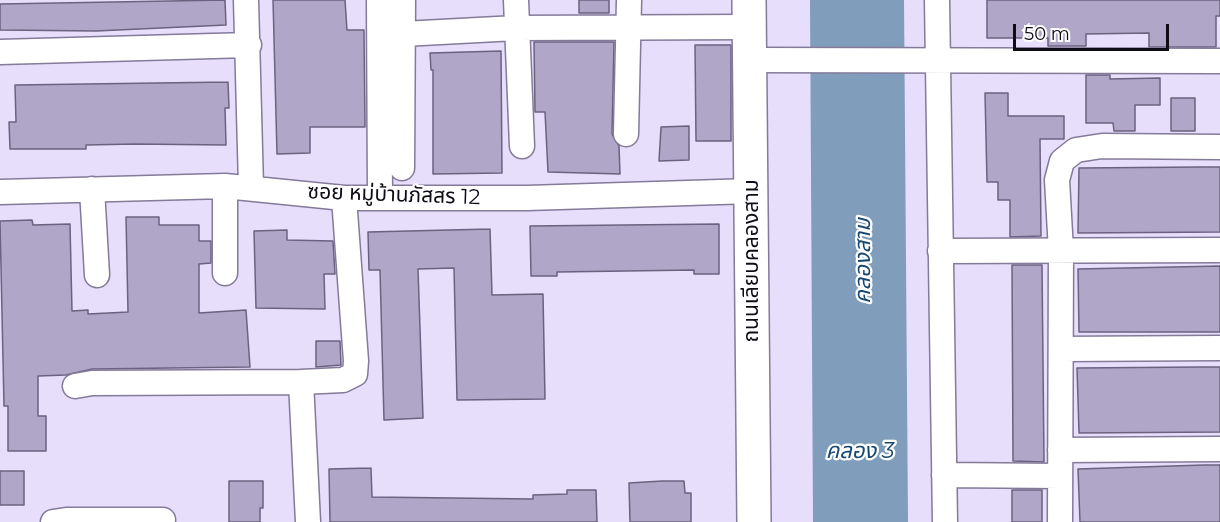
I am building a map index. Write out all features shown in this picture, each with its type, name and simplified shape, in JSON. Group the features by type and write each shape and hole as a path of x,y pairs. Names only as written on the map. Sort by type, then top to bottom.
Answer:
{"main road":[{"name":"ถนนเลียบคลองสาม","path":"749,13 754,522"}],"street":[{"path":"246,0 251,187"},
{"path":"379,0 380,197"},
{"path":"402,168 403,0"},
{"path":"516,0 522,146"},
{"path":"626,134 629,0"},
{"path":"938,0 928,60 940,251 945,522"},
{"path":"403,34 516,28 630,26 749,13"},
{"path":"0,52 249,45"},
{"path":"749,60 796,58 1220,61"},
{"path":"1060,522 1061,251 1057,180 1062,162 1076,150 1102,146 1220,147"},
{"path":"225,186 225,273"},
{"name":"ซอย หมู่บ้านภัสสร 12","path":"0,192 225,186 344,198 527,198 752,191"},
{"path":"92,189 96,275"},
{"path":"75,386 92,383 301,382 343,380 355,374 357,361 344,198"},
{"path":"940,251 1220,250"},
{"path":"1061,349 1220,348"},
{"path":"301,382 308,522"},
{"path":"1060,450 1220,449"},
{"path":"944,475 1060,477"},
{"path":"53,522 163,520"}],"water":[{"name":"คลอง 3","path":"810,0 904,0 908,522 813,522"}],"building":[{"path":"225,0 226,25 96,31 0,30 0,4"},
{"path":"273,0 345,0 347,30 364,30 365,127 310,127 310,153 277,154"},
{"path":"579,0 609,0 609,13 579,13"},
{"path":"987,0 1220,0 1220,16 1216,16 1216,47 1149,47 1149,33 1086,34 1086,46 1048,46 1048,38 987,38"},
{"path":"534,42 614,42 612,134 619,146 620,174 548,172 545,112 535,112"},
{"path":"695,45 731,45 731,141 696,141"},
{"path":"501,51 502,173 433,174 433,70 431,70 430,53"},
{"path":"1086,75 1110,75 1110,79 1160,78 1160,105 1135,105 1135,131 1114,131 1113,123 1086,123"},
{"path":"228,82 229,108 225,108 226,145 135,144 86,145 86,149 10,149 9,122 16,122 15,85"},
{"path":"985,93 1008,93 1008,116 1064,116 1064,139 1040,139 1041,236 1010,237 1010,200 998,200 998,182 987,182"},
{"path":"1171,98 1195,98 1195,131 1171,131"},
{"path":"689,126 689,160 659,161 661,127"},
{"path":"1220,167 1220,232 1078,233 1079,168"},
{"path":"126,217 159,217 159,225 199,225 199,241 211,241 211,263 199,264 199,313 246,310 250,367 92,369 66,375 38,376 38,416 46,416 46,451 8,451 8,406 4,406 0,221 32,220 33,225 70,224 72,311 88,310 88,314 128,312"},
{"path":"719,224 719,274 694,274 694,270 557,272 557,276 531,276 530,226"},
{"path":"490,229 492,295 543,294 545,399 457,400 454,268 418,269 423,418 384,420 380,270 369,270 368,232"},
{"path":"287,230 287,240 333,241 335,274 324,274 325,309 256,308 254,231"},
{"path":"1012,265 1042,265 1044,462 1013,461"},
{"path":"1220,266 1220,332 1079,332 1078,269"},
{"path":"316,341 340,341 341,365 316,367"},
{"path":"1220,367 1220,432 1079,433 1077,368"},
{"path":"1220,465 1220,522 1080,522 1078,469"},
{"path":"371,468 372,497 533,499 533,495 567,494 567,490 596,490 597,522 330,522 329,469"},
{"path":"0,471 24,471 24,505 0,505"},
{"path":"229,481 263,481 263,508 260,508 260,522 229,522"},
{"path":"684,481 685,493 691,493 691,522 630,522 629,483"},
{"path":"1012,490 1042,490 1042,522 1012,522"}],"water label":[{"name":"คลองสาม","path":"864,261"}]}
